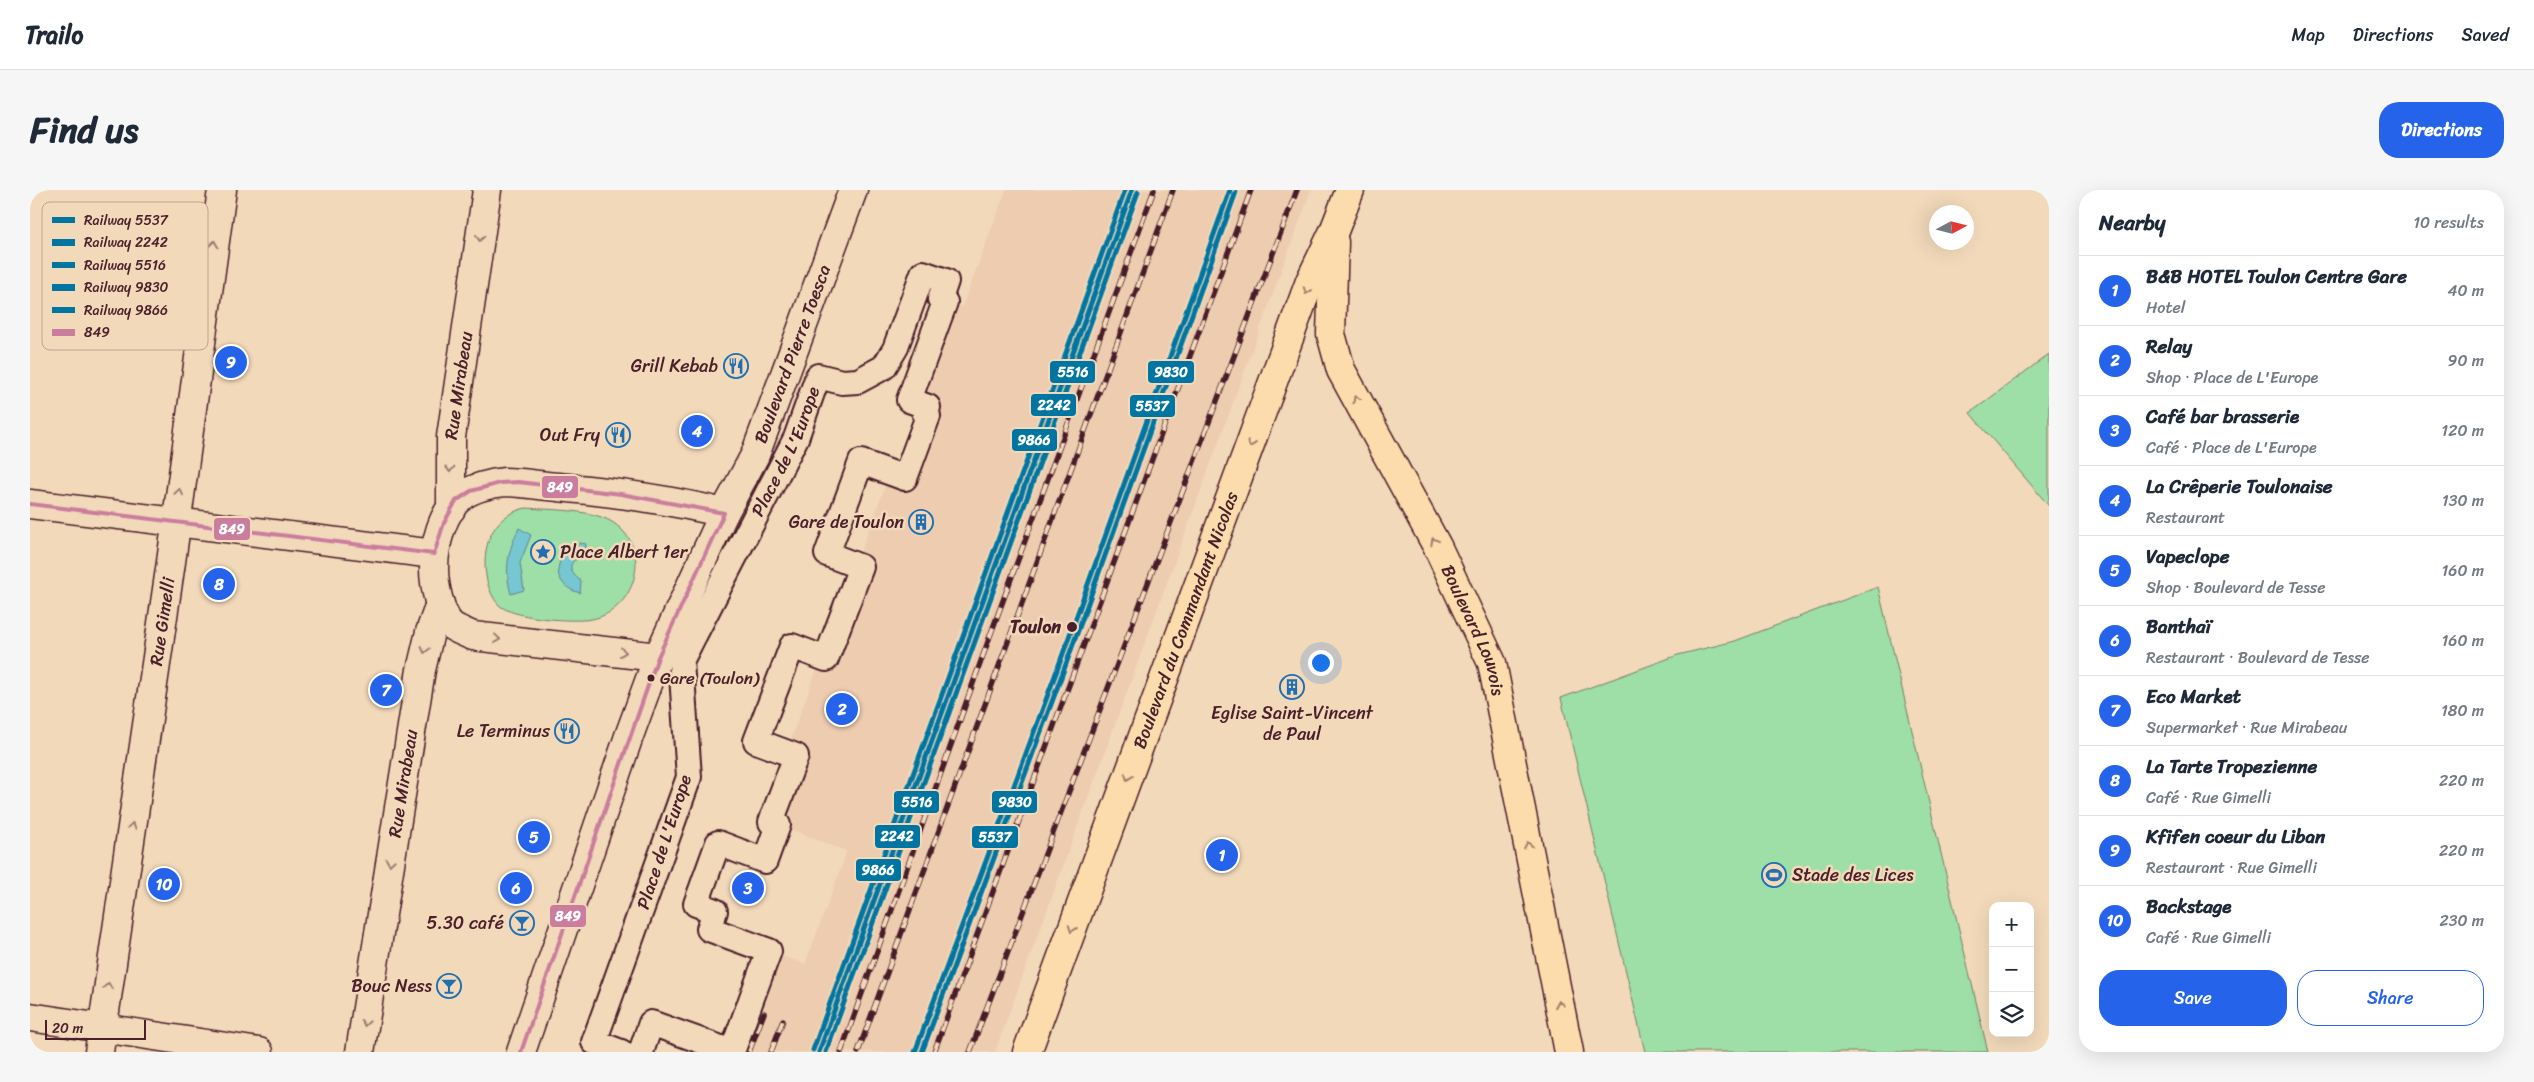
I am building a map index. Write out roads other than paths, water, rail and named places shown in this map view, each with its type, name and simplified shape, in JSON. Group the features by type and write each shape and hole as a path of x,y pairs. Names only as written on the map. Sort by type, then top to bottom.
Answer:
{"main road":[{"name":"Boulevard du Commandant Nicolas","path":"1028,1052 1310,281 1334,231 1350,190"},
{"name":"Boulevard Louvois","path":"1334,231 1331,334 1341,370 1438,548 1492,663 1569,1052"}],"street":[{"name":"Rue Gimelli","path":"208,289 222,190"},
{"name":"Rue Mirabeau","path":"360,1052 421,670 430,632 440,604 434,582 434,554 441,530 451,509 451,437 487,190"},
{"name":"Boulevard Pierre Toesca","path":"724,513 755,455 853,190"},
{"name":"Place de L'Europe","path":"621,1052 594,1042 689,777 681,661 796,438 818,376 842,382 858,381 884,367 895,349 923,273 946,281 940,299 945,302 909,400 928,407 925,415 928,416 905,478 861,462 827,554 861,567 833,642 826,659 792,646 756,742 796,756 772,822 778,825 765,861 718,844 696,904 715,911 709,928 768,951 732,1052 651,1023 641,1052"},
{"name":"Rue Gimelli","path":"101,1040 199,350"},
{"path":"451,509 462,496 479,488 504,482 609,492 724,513"},
{"path":"30,504 434,554"},
{"name":"Place de L'Europe","path":"521,1052 625,745 658,657 724,513"},
{"path":"440,604 451,625 473,636 658,657"},
{"path":"30,1017 101,1040 259,1052"}],"water":[{"path":"519,528 531,535 520,563 524,590 511,594 508,560"},
{"path":"580,543 586,544 585,557 575,560 571,566 573,574 581,581 580,593 570,589 563,583 559,577 558,569 564,554"}],"railway":[{"path":"841,1052 990,636 1154,190"},
{"path":"858,1052 1173,190"},
{"path":"934,1052 1251,190"},
{"path":"970,1052 1297,190"},
{"path":"749,1052 764,1013"},
{"path":"771,1052 783,1020"}],"rail line":[{"name":"9866","path":"813,1050 1125,190"},
{"name":"2242","path":"819,1052 1132,190"},
{"name":"5537","path":"915,1052 1060,662 1230,190"},
{"name":"5516","path":"826,1052 1138,192"},
{"name":"9830","path":"922,1052 1066,664 1236,192"}],"place":[{"name":"Kfifen coeur du Liban","path":"231,362"},
{"name":"Grill Kebab","path":"736,366"},
{"name":"La Crêperie Toulonaise","path":"697,431"},
{"name":"Out Fry","path":"618,435"},
{"name":"Gare de Toulon","path":"921,522"},
{"name":"Place Albert 1er","path":"543,552"},
{"name":"La Tarte Tropezienne","path":"219,584"},
{"name":"Toulon","path":"1072,627"},
{"name":"Gare (Toulon)","path":"651,678"},
{"name":"Eglise Saint-Vincent de Paul","path":"1292,687"},
{"name":"Eco Market","path":"386,690"},
{"name":"Relay","path":"842,709"},
{"name":"Le Terminus","path":"567,731"},
{"name":"Vapeclope","path":"534,837"},
{"name":"B&B HOTEL Toulon Centre Gare","path":"1222,855"},
{"name":"Stade des Lices","path":"1774,875"},
{"name":"Backstage","path":"164,884"},
{"name":"Banthaï","path":"516,888"},
{"name":"Café bar brasserie","path":"748,888"},
{"name":"5.30 café","path":"522,923"},
{"name":"Bouc Ness","path":"449,986"}]}
